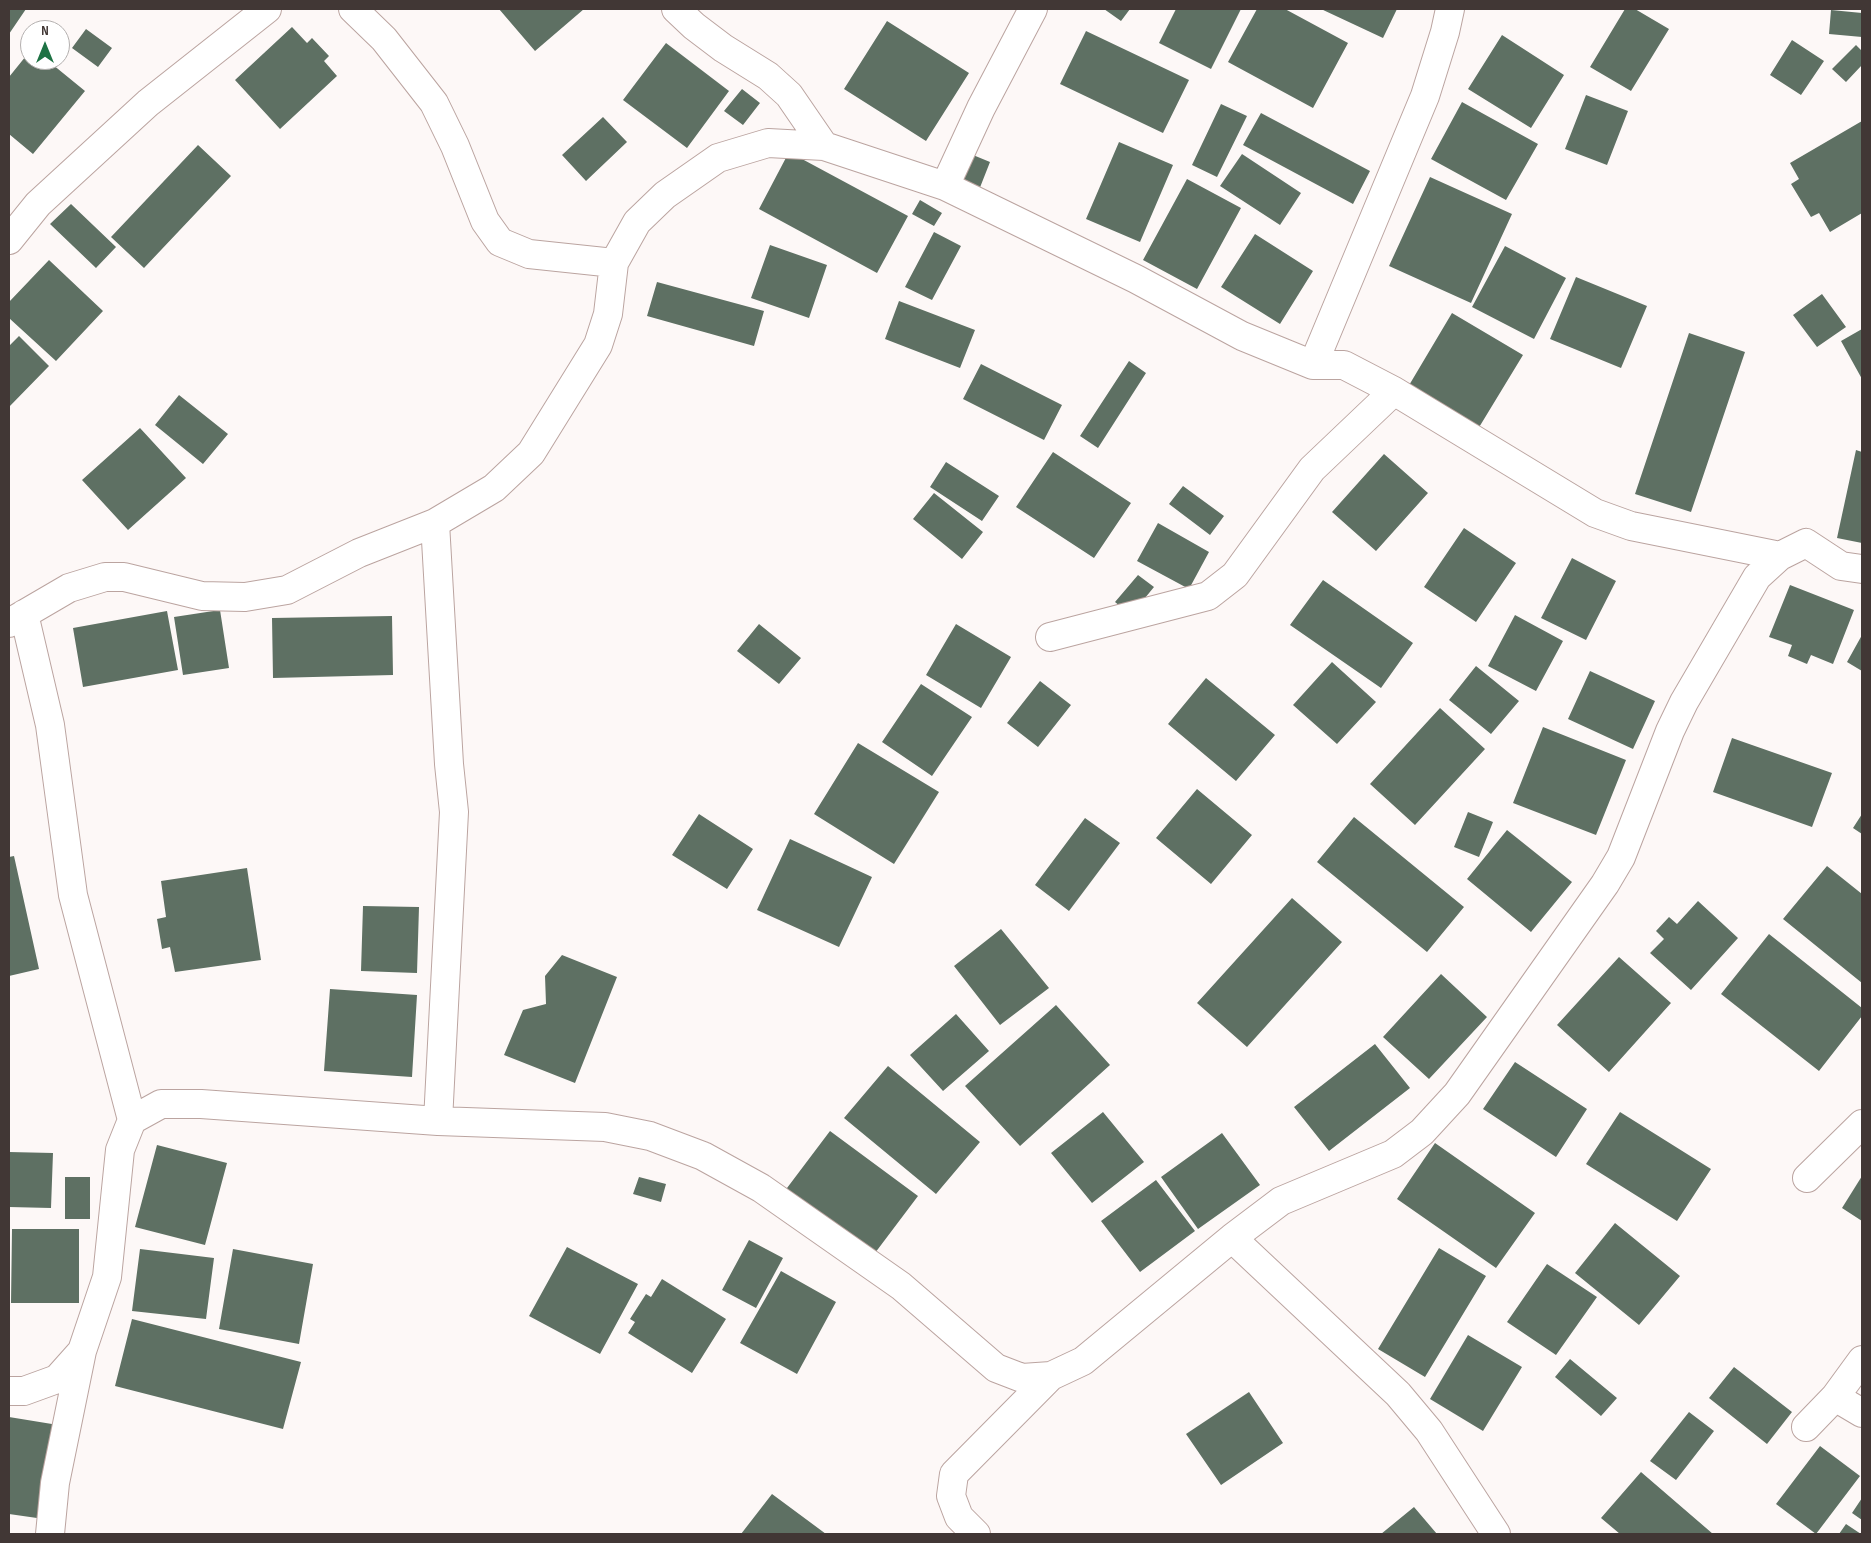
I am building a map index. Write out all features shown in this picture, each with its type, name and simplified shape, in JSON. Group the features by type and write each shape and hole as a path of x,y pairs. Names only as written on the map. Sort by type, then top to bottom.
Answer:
{"street":[{"path":"9,240 38,204 148,103 267,9"},
{"path":"353,9 384,39 434,103 455,146 485,221 500,242 529,254 614,263"},
{"path":"676,9 701,32 768,76 789,96 824,146"},
{"path":"945,186 981,108 1033,9"},
{"path":"1313,364 1425,96 1445,32 1450,9"},
{"path":"50,1534 55,1483 82,1351 107,1277 120,1150 132,1120 73,895 50,725 16,618 69,588 106,576 124,576 202,596 245,597 287,590 359,553 434,523 494,488 531,453 598,345 608,314 614,263 637,222 665,195 718,158 768,143 824,146 945,186 1136,279 1242,336 1313,364 1344,364 1394,391 1595,513 1632,526 1780,556"},
{"path":"1050,637 1208,596 1234,575 1312,469 1394,391"},
{"path":"434,523 449,764 454,812 438,1121"},
{"path":"976,1534 959,1517 951,1496 954,1474 1051,1376 1083,1361 1232,1238 1281,1201 1393,1154 1422,1132 1456,1094 1621,857 1670,731 1684,702 1757,576 1780,556 1806,543 1841,566 1862,569"},
{"path":"132,1120 160,1104 201,1104 438,1121 605,1127 650,1136 703,1156 760,1188 901,1286 996,1368 1022,1378 1051,1376"},
{"path":"1807,1178 1862,1124"},
{"path":"1232,1238 1398,1394 1429,1432 1496,1534"},
{"path":"9,1391 24,1391 56,1379 82,1351"},
{"path":"1806,1427 1834,1396 1862,1360"},
{"path":"1834,1396 1862,1413"}],"building":[{"path":"9,9 26,9 9,34"},
{"path":"499,9 584,9 535,51"},
{"path":"1104,9 1130,9 1121,21"},
{"path":"1176,9 1241,9 1211,69 1159,43"},
{"path":"1257,9 1285,9 1348,43 1313,108 1228,62"},
{"path":"1321,9 1397,9 1383,38"},
{"path":"1625,9 1635,9 1669,29 1631,91 1590,67"},
{"path":"1831,10 1862,13 1862,37 1829,34"},
{"path":"887,21 969,73 926,141 844,89"},
{"path":"292,27 307,43 312,38 329,56 324,61 337,76 280,129 235,80"},
{"path":"86,29 112,48 98,67 72,48"},
{"path":"1086,31 1189,80 1163,133 1060,84"},
{"path":"1502,35 1564,75 1531,128 1468,89"},
{"path":"1792,40 1824,61 1801,95 1770,75"},
{"path":"666,43 729,91 687,148 623,100"},
{"path":"1856,45 1862,51 1862,65 1846,82 1832,69"},
{"path":"20,63 20,70 59,70 85,91 33,154 9,134 9,77"},
{"path":"742,89 760,103 743,125 724,111"},
{"path":"1586,95 1628,111 1607,165 1565,149"},
{"path":"1462,102 1538,144 1506,200 1431,159"},
{"path":"1221,104 1247,116 1217,177 1192,165"},
{"path":"1261,113 1370,171 1353,204 1243,145"},
{"path":"603,117 627,142 586,181 562,155"},
{"path":"1862,121 1862,213 1830,232 1819,213 1811,217 1791,184 1799,179 1790,163"},
{"path":"1119,142 1173,165 1140,242 1086,219"},
{"path":"198,145 231,176 144,268 111,237"},
{"path":"789,152 908,216 877,273 759,209"},
{"path":"1242,154 1301,193 1280,225 1220,186"},
{"path":"973,155 990,162 979,190 962,183"},
{"path":"1430,177 1512,214 1471,303 1389,266"},
{"path":"1187,179 1241,208 1197,289 1143,260"},
{"path":"920,200 942,213 934,226 912,214"},
{"path":"71,204 116,247 96,268 50,224"},
{"path":"934,232 961,246 932,300 905,287"},
{"path":"1255,234 1313,271 1280,324 1221,287"},
{"path":"770,245 827,265 809,318 751,298"},
{"path":"1505,246 1566,278 1534,339 1472,307"},
{"path":"49,260 103,311 56,361 9,318 9,302"},
{"path":"1576,277 1647,306 1621,368 1550,339"},
{"path":"657,282 764,311 754,346 647,316"},
{"path":"1822,294 1846,327 1817,347 1793,315"},
{"path":"899,301 975,330 960,368 885,339"},
{"path":"1452,313 1523,355 1478,429 1408,387"},
{"path":"1862,329 1862,379 1841,341"},
{"path":"1689,333 1745,352 1691,512 1635,494"},
{"path":"19,336 49,366 9,407 9,346"},
{"path":"1129,361 1146,373 1098,448 1080,436"},
{"path":"981,364 1062,405 1044,440 963,399"},
{"path":"179,395 228,434 203,464 155,425"},
{"path":"140,428 186,478 128,530 82,480"},
{"path":"1856,450 1862,452 1862,543 1837,538"},
{"path":"1053,452 1131,503 1094,558 1016,507"},
{"path":"1384,454 1428,493 1376,551 1332,512"},
{"path":"946,462 999,496 982,521 930,487"},
{"path":"1183,486 1224,516 1210,535 1169,504"},
{"path":"934,493 983,532 962,559 913,519"},
{"path":"1158,523 1209,552 1189,589 1137,561"},
{"path":"1464,528 1516,563 1476,622 1424,587"},
{"path":"1572,558 1616,581 1586,640 1541,618"},
{"path":"1138,575 1154,587 1131,615 1115,602"},
{"path":"1323,580 1413,643 1381,688 1290,625"},
{"path":"1790,585 1854,610 1833,664 1811,655 1807,664 1788,656 1792,645 1769,637"},
{"path":"220,610 229,668 183,675 174,617"},
{"path":"167,611 178,670 83,687 73,628"},
{"path":"1515,615 1563,641 1536,691 1488,666"},
{"path":"392,616 393,675 273,678 272,618"},
{"path":"759,624 801,658 779,684 737,651"},
{"path":"956,624 1011,657 981,708 926,675"},
{"path":"1862,635 1862,671 1847,662"},
{"path":"1332,662 1376,702 1337,744 1293,705"},
{"path":"1476,666 1519,701 1491,734 1449,700"},
{"path":"1590,671 1655,701 1633,749 1568,719"},
{"path":"1206,678 1275,735 1236,781 1168,724"},
{"path":"1040,681 1071,705 1038,747 1007,723"},
{"path":"921,684 972,717 932,776 882,742"},
{"path":"1440,708 1485,749 1415,825 1370,784"},
{"path":"1543,727 1626,760 1596,835 1513,803"},
{"path":"1732,738 1832,773 1812,827 1713,792"},
{"path":"858,743 939,792 894,864 814,814"},
{"path":"1197,789 1252,835 1211,884 1156,838"},
{"path":"1468,812 1493,822 1479,857 1454,847"},
{"path":"699,814 753,849 727,889 672,855"},
{"path":"1862,814 1862,834 1853,828"},
{"path":"1354,817 1464,907 1427,952 1317,862"},
{"path":"1085,818 1120,843 1069,911 1035,885"},
{"path":"1507,830 1572,882 1531,932 1467,879"},
{"path":"790,839 872,877 839,947 757,910"},
{"path":"14,856 39,969 9,976 9,857"},
{"path":"1827,866 1862,894 1862,983 1783,919"},
{"path":"247,868 261,960 175,972 170,947 162,949 157,919 166,917 161,881"},
{"path":"1292,898 1342,942 1247,1047 1197,1003"},
{"path":"1698,901 1738,938 1691,990 1650,953 1664,939 1656,931 1669,917 1677,924"},
{"path":"363,906 419,907 417,973 361,971"},
{"path":"1001,929 1049,988 1000,1025 954,966"},
{"path":"1769,934 1862,1008 1862,1016 1819,1071 1721,994"},
{"path":"562,955 617,977 575,1083 504,1055 523,1010 546,1004 545,976"},
{"path":"1619,957 1671,1003 1609,1072 1557,1025"},
{"path":"1441,974 1487,1017 1429,1079 1383,1037"},
{"path":"330,989 417,995 412,1077 324,1071"},
{"path":"1056,1005 1110,1065 1020,1146 965,1086"},
{"path":"956,1014 989,1051 943,1091 910,1055"},
{"path":"1375,1044 1410,1088 1329,1151 1294,1107"},
{"path":"1515,1062 1587,1109 1556,1157 1483,1109"},
{"path":"888,1066 980,1142 936,1194 844,1118"},
{"path":"1103,1112 1144,1162 1092,1203 1051,1153"},
{"path":"1620,1112 1711,1169 1677,1221 1586,1164"},
{"path":"830,1131 918,1196 872,1257 784,1192"},
{"path":"1222,1133 1260,1185 1198,1229 1161,1177"},
{"path":"1435,1143 1535,1213 1496,1268 1397,1199"},
{"path":"157,1145 227,1163 205,1245 135,1227"},
{"path":"9,1152 53,1153 51,1208 9,1207"},
{"path":"1862,1176 1862,1221 1842,1208"},
{"path":"65,1177 90,1177 90,1219 65,1219"},
{"path":"639,1177 666,1184 661,1202 633,1194"},
{"path":"1156,1180 1195,1231 1140,1272 1101,1221"},
{"path":"1615,1223 1680,1276 1639,1325 1575,1273"},
{"path":"12,1229 79,1229 79,1303 11,1303"},
{"path":"749,1240 783,1258 756,1308 722,1290"},
{"path":"567,1247 638,1284 600,1354 529,1316"},
{"path":"1439,1248 1486,1276 1425,1377 1378,1349"},
{"path":"140,1249 214,1258 206,1319 132,1311"},
{"path":"233,1249 313,1264 299,1344 219,1329"},
{"path":"1547,1264 1597,1297 1556,1355 1507,1322"},
{"path":"781,1271 836,1302 797,1374 740,1343"},
{"path":"662,1279 726,1319 692,1373 628,1333 635,1322 630,1319 646,1294 651,1297"},
{"path":"132,1319 301,1362 283,1429 115,1386"},
{"path":"1468,1335 1522,1367 1483,1431 1430,1399"},
{"path":"1570,1359 1617,1398 1601,1416 1555,1377"},
{"path":"1734,1367 1792,1412 1767,1444 1709,1398"},
{"path":"1249,1392 1283,1443 1221,1485 1186,1434"},
{"path":"1689,1412 1714,1431 1676,1480 1650,1461"},
{"path":"9,1417 58,1425 44,1519 9,1514"},
{"path":"1820,1446 1860,1476 1816,1534 1776,1504"},
{"path":"1641,1472 1713,1534 1620,1534 1601,1518"},
{"path":"772,1494 826,1534 741,1534"},
{"path":"1862,1498 1862,1520 1852,1513"},
{"path":"1414,1507 1437,1534 1381,1534"},
{"path":"1846,1524 1861,1534 1839,1534"}]}
